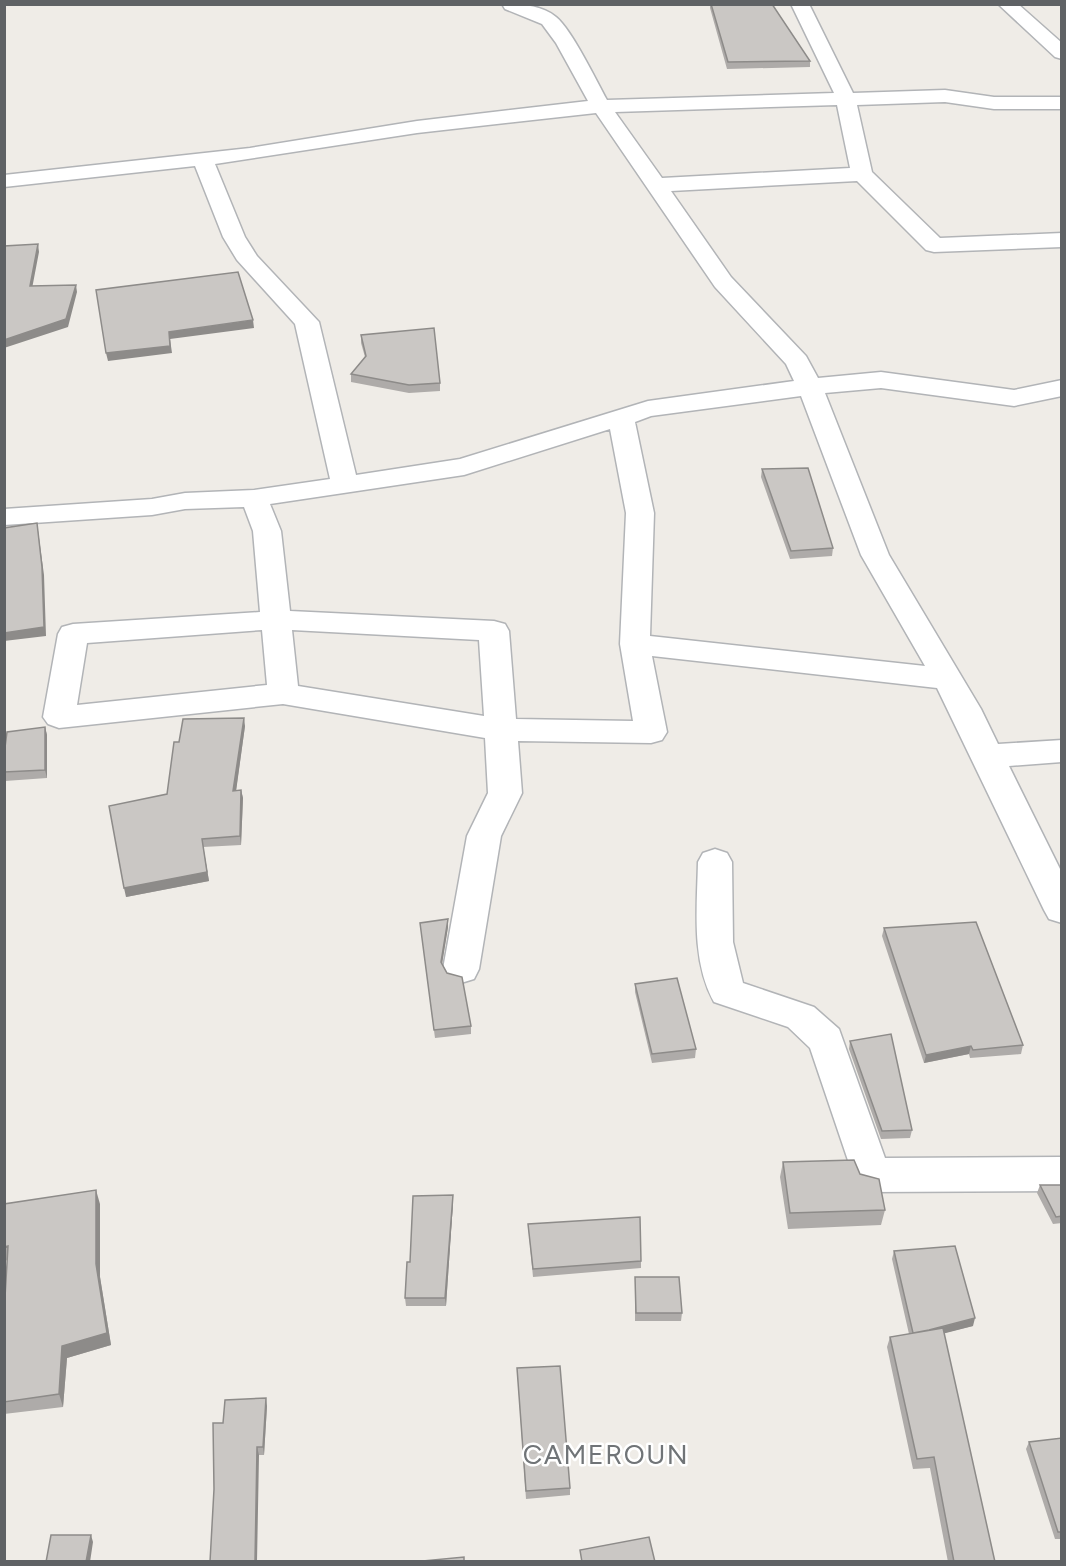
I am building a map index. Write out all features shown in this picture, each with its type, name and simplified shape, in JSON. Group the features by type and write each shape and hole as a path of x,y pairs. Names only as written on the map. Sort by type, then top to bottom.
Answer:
{"street":[{"path":"513,4 549,20 565,42 601,106 723,282 797,361 876,555 947,679 1062,910"},
{"path":"800,4 846,98 862,174 934,245 1062,240"},
{"path":"1007,4 1062,53"},
{"path":"4,181 250,154 417,127 601,106 945,96 994,103 1062,103"},
{"path":"203,159 234,237 248,260 307,322 345,484"},
{"path":"655,185 862,174"},
{"path":"4,517 152,507 185,501 254,498 464,467 648,409 809,387 882,380 1014,398 1062,409"},
{"path":"1014,398 1062,388"},
{"path":"461,969 484,836 506,793 502,729 494,631 276,620 73,634 59,717 283,694 502,729 651,732 635,644 640,513 621,418"},
{"path":"254,498 267,531 283,694"},
{"path":"635,644 947,679"},
{"path":"987,756 1062,751"},
{"path":"715,862 715,942 727,992 801,1017 826,1040 871,1175 1062,1174"}],"building":[{"path":"711,4 772,4 810,61 728,62"},
{"path":"38,244 30,286 76,285 66,319 4,340 4,246"},
{"path":"238,272 253,320 169,332 170,346 106,353 96,290"},
{"path":"434,328 440,383 409,385 351,374 366,356 361,335"},
{"path":"808,468 833,548 791,551 762,469"},
{"path":"37,523 42,567 44,627 4,633 4,528"},
{"path":"244,718 233,791 241,790 240,836 202,839 207,872 124,888 109,806 167,794 174,742 179,742 183,719"},
{"path":"45,727 45,770 4,772 7,732"},
{"path":"448,919 441,962 447,973 462,977 471,1026 434,1030 420,923"},
{"path":"976,922 1023,1045 973,1050 971,1046 926,1055 884,928"},
{"path":"677,978 696,1049 652,1054 635,984"},
{"path":"891,1034 912,1130 882,1131 850,1041"},
{"path":"854,1160 860,1174 879,1179 885,1210 790,1213 783,1162"},
{"path":"1040,1185 1062,1185 1062,1216 1056,1217"},
{"path":"96,1190 96,1264 107,1333 62,1346 59,1394 4,1402 4,1314 8,1246 4,1247 4,1204"},
{"path":"453,1195 445,1298 405,1298 407,1262 410,1262 413,1196"},
{"path":"640,1217 641,1261 533,1269 528,1224"},
{"path":"955,1246 975,1318 913,1333 894,1251"},
{"path":"635,1277 679,1277 682,1313 636,1313"},
{"path":"943,1328 995,1562 954,1562 934,1457 917,1459 890,1337"},
{"path":"560,1366 570,1488 526,1491 517,1368"},
{"path":"266,1398 263,1447 257,1447 255,1562 210,1562 214,1489 213,1423 223,1423 225,1400"},
{"path":"1062,1438 1062,1532 1058,1532 1029,1442"},
{"path":"51,1535 91,1535 86,1562 46,1562"},
{"path":"649,1537 655,1562 582,1562 580,1550"},
{"path":"464,1557 464,1562 412,1562"}],"district":[{"name":"CAMEROUN","path":"606,1455"}]}
